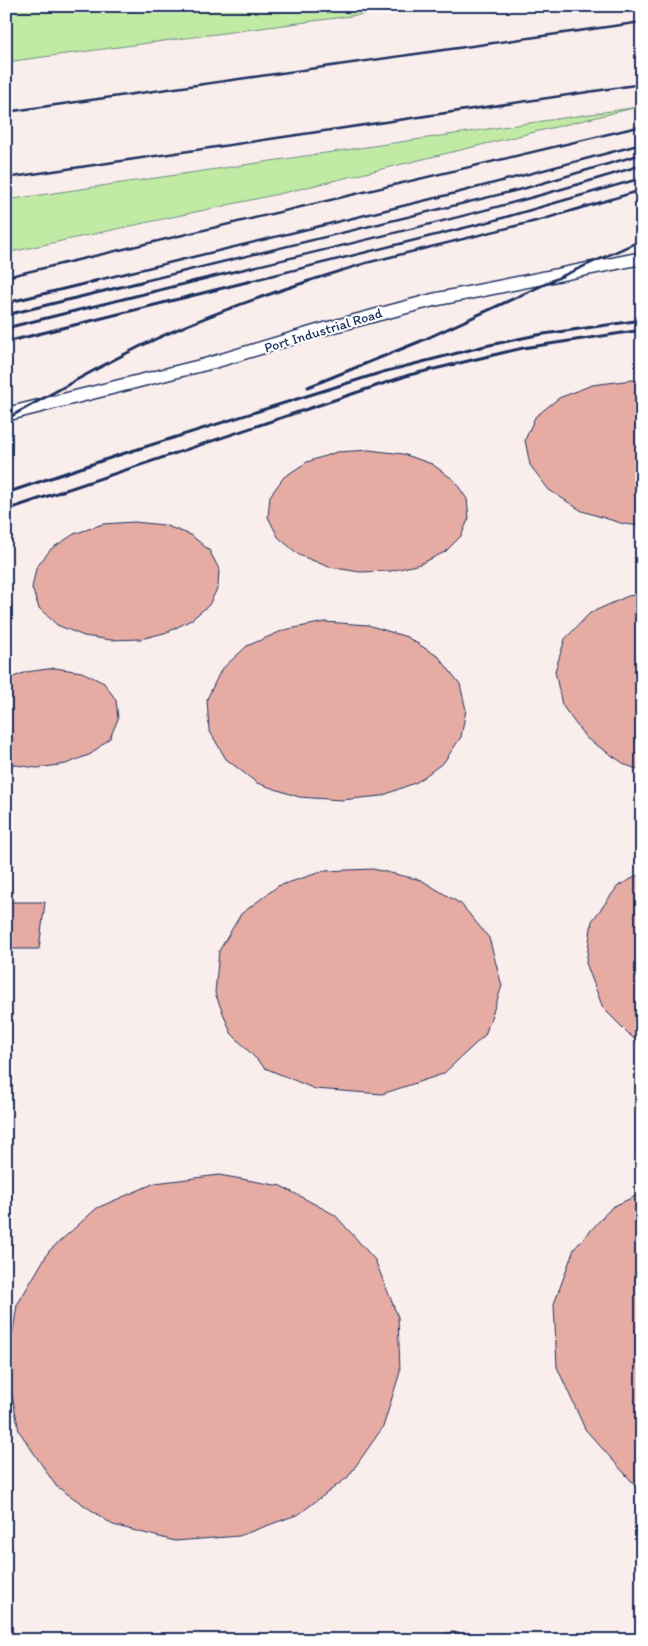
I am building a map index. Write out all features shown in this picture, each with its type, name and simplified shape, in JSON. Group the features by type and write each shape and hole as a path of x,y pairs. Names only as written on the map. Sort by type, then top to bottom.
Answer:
{"street":[{"name":"Port Industrial Road","path":"6,415 211,363 342,323 432,300 642,258"}],"green space":[{"path":"6,6 426,6 6,62"},
{"path":"638,107 283,193 6,253 6,200"}],"building":[{"path":"632,380 642,381 642,526 624,524 582,511 549,490 530,465 525,440 535,417 559,398 592,385"},
{"path":"369,450 403,454 432,464 454,480 467,499 469,518 461,536 445,552 420,564 391,571 360,572 329,567 299,555 278,537 268,517 270,496 284,477 307,462 337,452"},
{"path":"134,522 164,525 191,535 209,550 219,569 218,587 209,605 191,620 168,632 141,639 111,640 84,636 57,625 39,608 32,588 36,568 51,549 74,534 103,524"},
{"path":"642,594 642,771 626,765 586,738 562,705 555,671 565,639 590,613 628,596"},
{"path":"325,622 368,625 407,637 439,657 460,684 466,710 461,737 444,762 417,782 381,796 341,800 299,797 257,783 226,759 209,730 207,699 221,670 247,646 284,630"},
{"path":"55,668 82,672 104,683 116,700 118,719 110,738 91,754 66,764 37,768 9,764 6,762 6,680 26,672"},
{"path":"373,869 421,880 461,904 489,938 502,986 485,1035 443,1074 382,1094 315,1089 265,1068 231,1033 215,993 219,951 241,914 278,886 324,871"},
{"path":"642,873 642,1047 603,1008 586,963 592,921 618,886"},
{"path":"6,902 45,902 39,949 6,949"},
{"path":"219,1175 281,1186 335,1215 375,1260 398,1317 400,1372 383,1427 348,1477 299,1514 239,1536 175,1541 113,1525 56,1486 19,1431 7,1369 17,1305 49,1251 97,1208 155,1183"},
{"path":"642,1193 642,1489 634,1484 585,1429 557,1367 554,1304 574,1249 612,1207"},
{"path":"451,1632 520,1639 522,1640 420,1640"}],"railway":[{"path":"6,112 642,22"},
{"path":"6,178 642,84"},
{"path":"6,277 642,126"},
{"path":"90,282 460,192 642,144"},
{"path":"140,282 526,188 642,154"},
{"path":"191,282 474,213 642,165"},
{"path":"246,282 492,221 642,178"},
{"path":"305,282 366,263 544,219 642,190"},
{"path":"549,282 642,240"},
{"path":"6,303 96,281"},
{"path":"6,315 145,281"},
{"path":"6,328 196,281"},
{"path":"6,342 251,281"},
{"path":"6,419 149,342 194,322 309,281"},
{"path":"308,387 421,341 552,281"},
{"path":"6,493 119,455 383,372 537,335 642,320"},
{"path":"6,510 409,375 523,348 642,330"}]}
